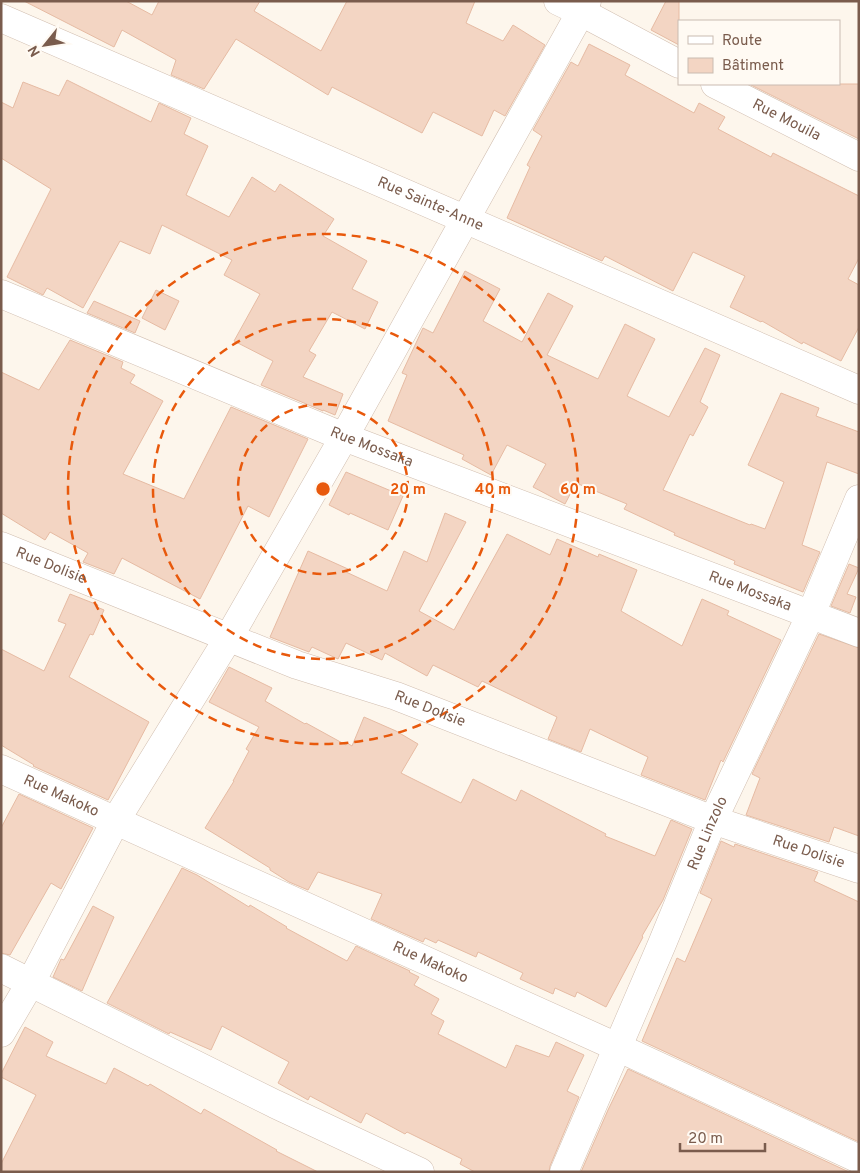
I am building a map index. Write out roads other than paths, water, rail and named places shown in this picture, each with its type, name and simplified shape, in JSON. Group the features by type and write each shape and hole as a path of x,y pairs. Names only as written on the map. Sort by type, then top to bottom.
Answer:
{"street":[{"path":"1,1033 31,982 116,820 229,637 467,220 575,5 678,63"},
{"name":"Rue Sainte-Anne","path":"1,18 859,390"},
{"name":"Rue Mouila","path":"717,85 859,157"},
{"name":"Rue Mossaka","path":"1,294 344,437 859,632"},
{"name":"Rue Linzolo","path":"564,1172 714,820 811,614 859,499"},
{"name":"Rue Dolisie","path":"1,546 297,665 396,696 714,820 859,870"},
{"name":"Rue Makoko","path":"1,769 618,1048 859,1160"},
{"path":"1,968 275,1104 420,1172"}]}
